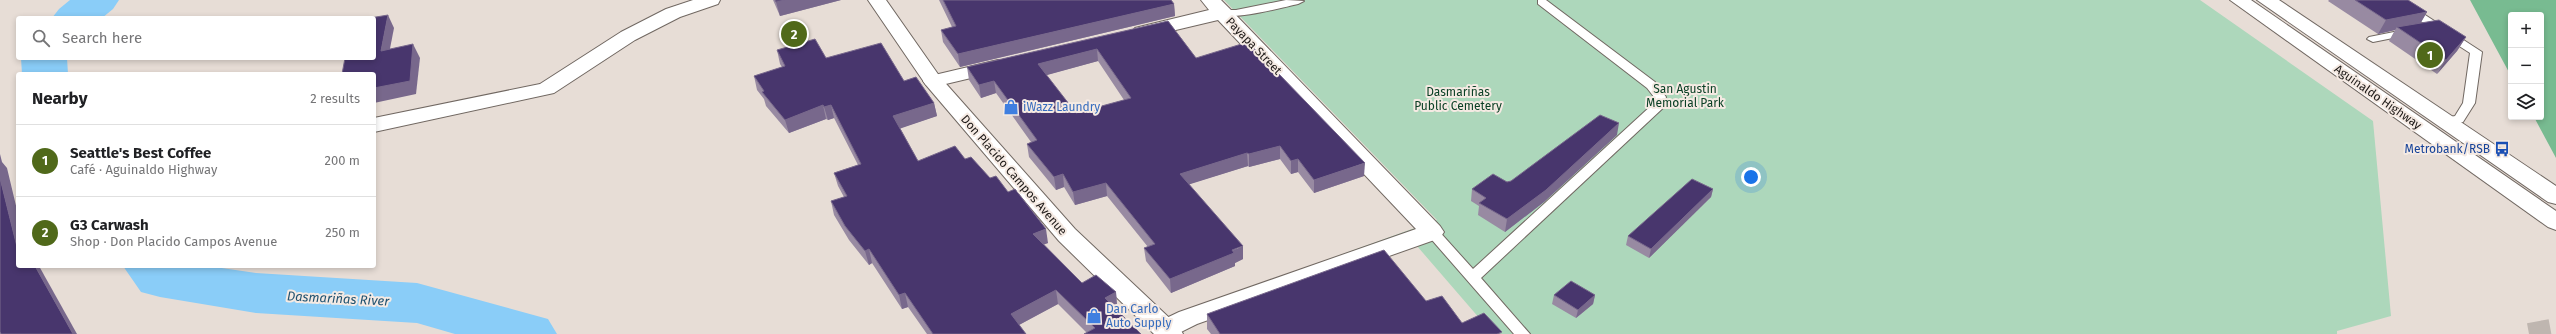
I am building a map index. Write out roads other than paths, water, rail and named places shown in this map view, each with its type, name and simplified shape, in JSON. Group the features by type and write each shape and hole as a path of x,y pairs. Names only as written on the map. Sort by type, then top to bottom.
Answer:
{"main road":[{"path":"376,125 547,89 628,36 673,13 711,0"},
{"name":"Don Placido Campos Avenue","path":"877,0 932,81 1067,235 1167,332"},
{"name":"Aguinaldo Highway","path":"2239,0 2556,222"},
{"name":"Aguinaldo Highway","path":"2266,0 2556,198"},
{"name":"Payapa Street","path":"1122,37 1217,7 1428,228"},
{"path":"932,81 1014,62"},
{"path":"1167,332 1188,318 1428,228"}],"lane":[{"path":"2394,0 2476,52 2469,103 2459,119 2445,122"},
{"path":"1217,7 1236,13 1298,1"},
{"path":"1473,278 1659,105 1660,97 1651,85 1542,2"},
{"path":"2374,39 2437,27"},
{"path":"1428,228 1523,334"}],"waterway":[{"name":"Dasmariñas River","path":"77,16 98,0"},
{"name":"Dasmariñas River","path":"44,60 45,72"},
{"name":"Dasmariñas River","path":"152,268 160,278 256,293 417,303 528,334"}],"tunnel":[{"path":"2529,334 2556,329"}],"place":[{"name":"G3 Carwash","path":"794,34"},
{"name":"Seattle's Best Coffee","path":"2430,55"},
{"name":"iWazz Laundry","path":"1011,107"},
{"name":"Metrobank/RSB","path":"2502,149"},
{"name":"Dan Carlo Auto Supply","path":"1094,316"}],"park label":[{"name":"San Agustin Memorial Park","path":"1685,96"},
{"name":"Dasmariñas Public Cemetery","path":"1458,99"}]}
